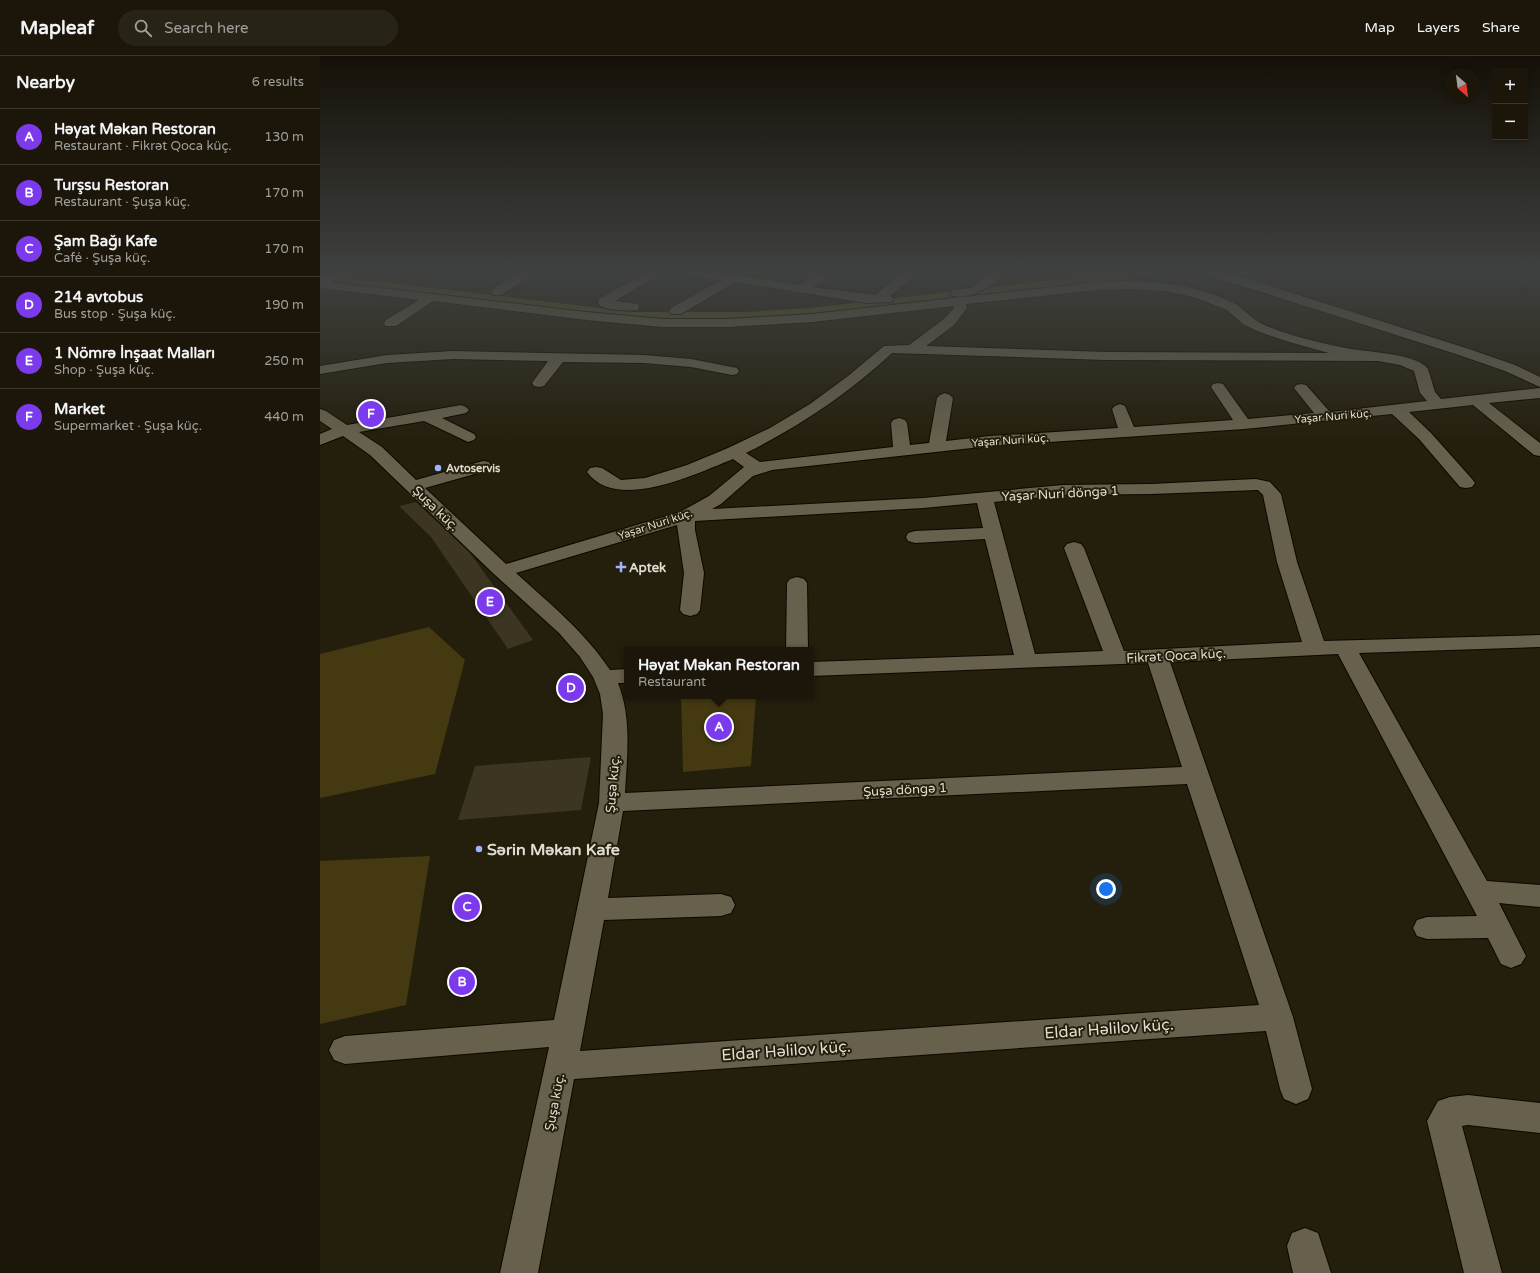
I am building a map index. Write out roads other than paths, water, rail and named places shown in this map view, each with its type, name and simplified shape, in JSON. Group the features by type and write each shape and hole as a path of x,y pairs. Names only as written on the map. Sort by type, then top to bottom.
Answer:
{"street":[{"path":"912,350 942,328"},
{"path":"1263,328 1271,332 1316,345 1413,364 1421,369 1428,393 1438,405"},
{"path":"1388,328 1510,368 1540,383"},
{"path":"596,472 611,482 629,486 667,477 695,468 734,452 765,437 805,414 836,392 882,348 1107,356 1368,356"},
{"path":"320,370 410,357 453,355 685,362 732,370"},
{"path":"539,383 559,357"},
{"path":"1218,387 1244,424"},
{"path":"1301,388 1326,417"},
{"name":"Yaşar Nuri küç.","path":"502,571 686,516 715,500 748,472 757,468 772,465 937,446 1326,417 1540,393"},
{"path":"937,446 945,398"},
{"path":"1477,401 1540,451"},
{"path":"320,440 344,430 461,410"},
{"path":"1120,410 1128,432"},
{"path":"1397,410 1425,436 1466,483"},
{"name":"Şuşa küç.","path":"320,414 376,452 566,629 588,653 615,677 611,694 615,714 616,747 612,803 520,1273"},
{"path":"426,416 468,437"},
{"path":"899,423 902,450"},
{"path":"734,452 757,468"},
{"path":"414,486 483,466"},
{"name":"Yaşar Nuri döngə 1","path":"686,516 916,504 1063,490 1256,484 1264,486 1272,494 1287,562 1315,648"},
{"path":"984,497 1026,660"},
{"path":"686,516 686,530 694,572 690,610"},
{"path":"915,537 994,533"},
{"path":"1074,548 1116,658"},
{"path":"797,583 797,647"},
{"name":"Fikrət Qoca küç.","path":"814,669 1026,660 1116,658 1315,648 1538,644"},
{"path":"1345,647 1479,891 1511,956"},
{"path":"1157,656 1278,1017 1296,1089"},
{"name":"Şuşa döngə 1","path":"612,803 1198,775"},
{"path":"1479,891 1540,896"},
{"path":"592,910 721,905"},
{"path":"1427,928 1496,927"},
{"name":"Eldar Həlilov küç.","path":"561,1066 1278,1017"},
{"path":"345,1050 568,1032"},
{"path":"1483,1273 1444,1121 1450,1112 1468,1110 1540,1118"}],"place":[{"name":"Market","path":"371,414"},
{"name":"Avtoservis","path":"438,468"},
{"name":"Aptek","path":"621,567"},
{"name":"1 Nömrə İnşaat Malları","path":"490,602"},
{"name":"214 avtobus","path":"571,688"},
{"name":"Həyat Məkan Restoran","path":"719,727"},
{"name":"Sərin Məkan Kafe","path":"479,849"},
{"name":"Şam Bağı Kafe","path":"467,907"},
{"name":"Turşsu Restoran","path":"462,982"}]}
